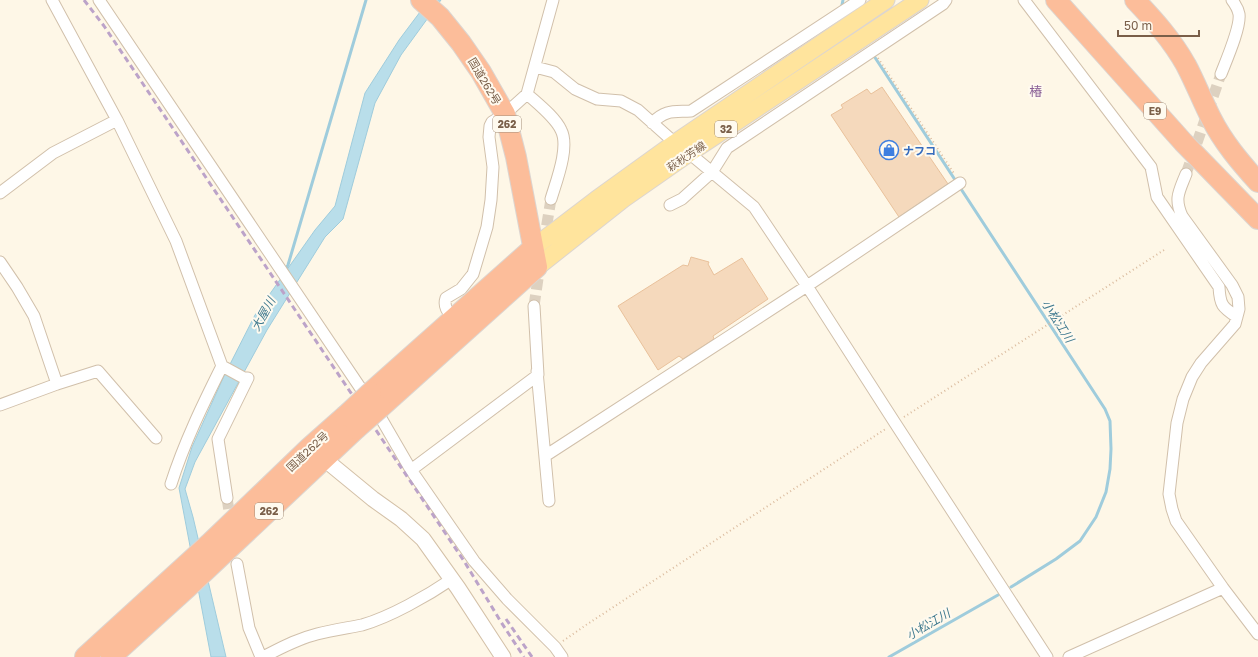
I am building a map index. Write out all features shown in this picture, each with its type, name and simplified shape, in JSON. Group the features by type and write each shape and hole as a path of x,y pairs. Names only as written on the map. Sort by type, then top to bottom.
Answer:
{"highway":[{"name":"国道262号","path":"421,0 440,17 461,43 481,72 505,114 516,157 535,258"},
{"name":"E9","path":"1056,0 1183,142 1258,219"},
{"path":"1134,0 1164,33 1176,49 1186,65 1211,118 1223,139 1258,182"},
{"name":"国道262号","path":"376,400 454,318 535,258"},
{"name":"国道262号","path":"111,657 188,587 212,554 317,453 535,258"},
{"name":"国道262号","path":"85,657 182,569 212,554"}],"main road":[{"name":"萩秋芳線","path":"535,258 596,200 675,143 886,0"},
{"name":"萩秋芳線","path":"535,258 920,0"}],"street":[{"path":"52,0 118,120 176,242 224,367 244,378 248,378 218,439 228,498"},
{"path":"99,0 382,420 411,470 474,561 507,599 555,647 562,657"},
{"path":"454,318 444,304 446,298 461,289 473,274 487,228 491,200 493,166 490,126 492,122 505,114 527,94 552,0"},
{"path":"652,122 659,116 666,113 692,112 860,0"},
{"path":"670,205 682,199 712,172 727,148 943,4 946,0"},
{"path":"1024,0 1151,167 1157,197 1219,287 1220,300 1225,309 1237,317"},
{"path":"1221,74 1238,28 1239,14 1232,0"},
{"path":"535,67 554,72 575,89 597,99 621,101 638,110 675,143 690,153 754,206 1047,657"},
{"path":"527,94 553,119 561,130 564,141 564,152 551,199"},
{"path":"0,193 53,153 118,120"},
{"path":"1186,174 1178,194 1177,205 1182,216 1232,285 1238,296 1239,309 1235,324 1201,363 1192,377 1183,399 1177,423 1168,494 1176,521 1223,588 1258,634"},
{"path":"545,456 807,286 960,183"},
{"path":"0,262 34,316 57,384"},
{"path":"534,306 549,501"},
{"path":"171,484 179,459 197,416 224,367"},
{"path":"0,405 98,371 156,438"},
{"path":"411,470 538,375 538,371"},
{"path":"317,453 401,519 423,539 452,579 503,657"},
{"path":"237,564 249,628 262,657 291,642 316,634 363,624 387,616 435,591 452,579"},
{"path":"1068,657 1223,588"}],"path":[{"path":"873,51 960,183"},
{"path":"555,647 586,625 894,423 1164,250"}],"water":[{"name":"大屋川","path":"429,0 441,0 401,55 375,103 343,219 325,237 267,330 195,462 185,489 226,657 211,657 179,488 192,447 224,376 255,315 315,230 335,206 365,93 399,40"}],"building":[{"name":"ナフコ","path":"882,87 948,184 899,217 831,115 843,108 841,105 867,89 871,94"},
{"path":"691,257 709,262 708,264 714,275 742,258 768,299 713,336 714,339 683,359 679,356 658,370 618,306 683,265 688,266"}],"waterway":[{"path":"285,270 288,265 366,0"},
{"name":"小松江川","path":"842,5 843,0"},
{"name":"小松江川","path":"874,56 1105,409 1110,421 1110,469 1106,492 1096,517 1080,541 1056,559 1011,587"},
{"name":"小松江川","path":"889,657 998,595"}],"tunnel":[{"path":"1186,174 1221,74"},
{"path":"544,242 551,199"},
{"path":"534,306 540,265"},
{"path":"227,498 231,524"}],"railway":[{"path":"84,0 104,26 464,561 524,657"},
{"path":"506,619 532,657"}],"place":[{"name":"ナフコ","path":"889,150"}],"district":[{"name":"椿","path":"1036,91"}]}
